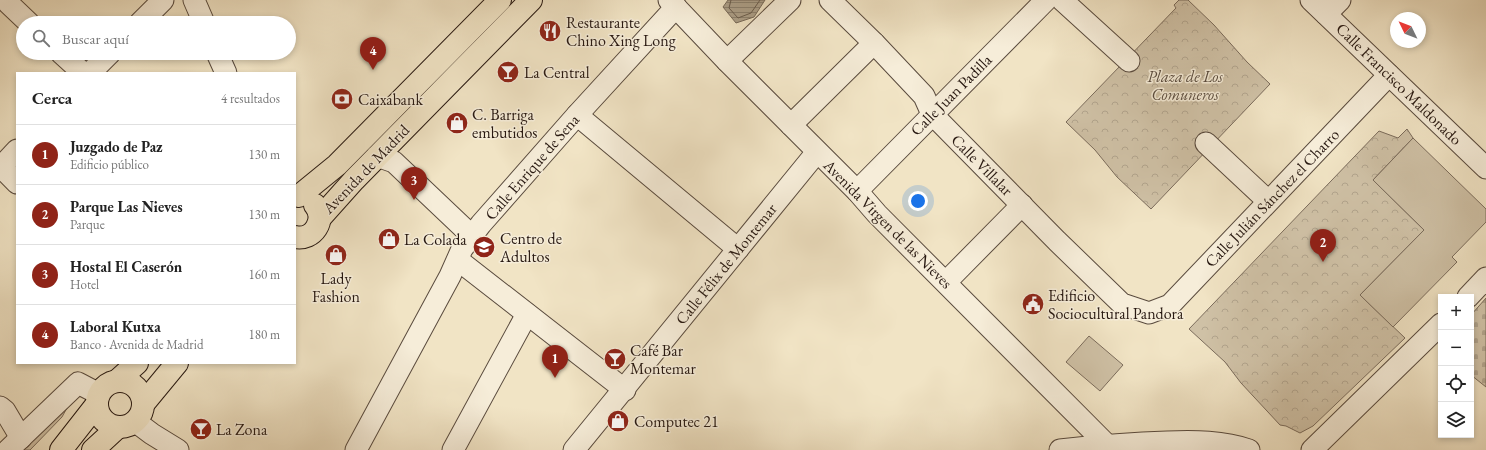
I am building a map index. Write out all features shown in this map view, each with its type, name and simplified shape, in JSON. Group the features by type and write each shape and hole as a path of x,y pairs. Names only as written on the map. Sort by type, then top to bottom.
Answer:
{"highway":[{"name":"Avenida de Madrid","path":"297,197 337,165 500,0"},
{"name":"Avenida de Madrid","path":"297,240 314,232 320,218 378,156 531,0"},
{"path":"297,197 309,199 317,207 320,218"},
{"path":"61,450 98,399 106,385 117,381 136,364"},
{"path":"93,450 133,417 176,364"},
{"path":"117,381 130,383 139,391 133,417"},
{"path":"98,399 100,415 108,424 133,417"}],"street":[{"path":"147,16 163,0"},
{"path":"194,0 201,16"},
{"path":"727,61 790,0"},
{"name":"Calle Villalar","path":"830,0 874,42 924,96 932,114 1122,304 1149,313"},
{"name":"Calle Juan Padilla","path":"856,190 1046,0"},
{"path":"1062,0 1129,61"},
{"name":"Calle Francisco Maldonado","path":"1311,0 1333,7 1389,75 1486,168"},
{"path":"9,4 22,16"},
{"name":"Avenida Virgen de las Nieves","path":"673,4 727,61 856,190 877,214 946,282 1089,438 1108,446 1194,441 1234,445 1249,450"},
{"name":"Calle Enrique de Sena","path":"356,450 458,260 462,249 673,4"},
{"path":"791,126 874,42"},
{"path":"69,60 82,72"},
{"path":"91,72 103,60"},
{"path":"220,60 226,72"},
{"name":"Calle Julián Sánchez el Charro","path":"1149,313 1170,305 1389,75"},
{"path":"577,115 738,249"},
{"path":"1206,143 1268,201"},
{"path":"16,151 0,167 16,182"},
{"name":"Calle Félix de Montemar","path":"574,450 817,152"},
{"path":"378,156 394,162 472,236"},
{"path":"946,282 1022,205"},
{"path":"458,260 624,390"},
{"path":"1471,294 1486,278"},
{"path":"453,450 527,314"},
{"path":"1312,450 1438,327"},
{"path":"0,406 5,411 15,444 78,383 98,399"},
{"path":"133,417 152,434 178,450"},
{"path":"1060,450 1089,438"}],"green space":[{"name":"Plaza de Los Comuneros","path":"1179,0 1188,0 1270,84 1151,209 1117,177 1095,150 1066,122 1176,8 1174,5"},
{"path":"1407,129 1413,138 1373,180 1424,230 1360,295 1405,338 1313,426 1300,433 1286,426 1280,425 1241,383 1225,362 1189,329 1379,131 1398,138"},
{"path":"1413,138 1486,209 1486,222 1452,257 1457,262 1393,327 1360,295 1424,230 1373,180"},
{"path":"1486,298 1486,387 1474,377 1474,312"},
{"path":"1089,336 1123,365 1100,391 1066,362"},
{"path":"73,397 62,417 30,450 24,450"}],"water":[{"path":"728,0 765,0 754,17 736,23 723,7"}],"place":[{"name":"Restaurante Chino Xing Long","path":"550,31"},
{"name":"Laboral Kutxa","path":"373,70"},
{"name":"La Central","path":"508,72"},
{"name":"Caixabank","path":"342,99"},
{"name":"C. Barriga embutidos","path":"457,123"},
{"name":"Hostal El Caserón","path":"414,200"},
{"name":"La Colada","path":"389,239"},
{"name":"Centro de Adultos","path":"484,247"},
{"name":"Lady Fashion","path":"336,255"},
{"name":"Parque Las Nieves","path":"1323,262"},
{"name":"Edificio Sociocultural Pandora","path":"1033,304"},
{"name":"Café Bar Montemar","path":"615,359"},
{"name":"Juzgado de Paz","path":"555,378"},
{"name":"Computec 21","path":"618,421"},
{"name":"La Zona","path":"201,429"}]}
